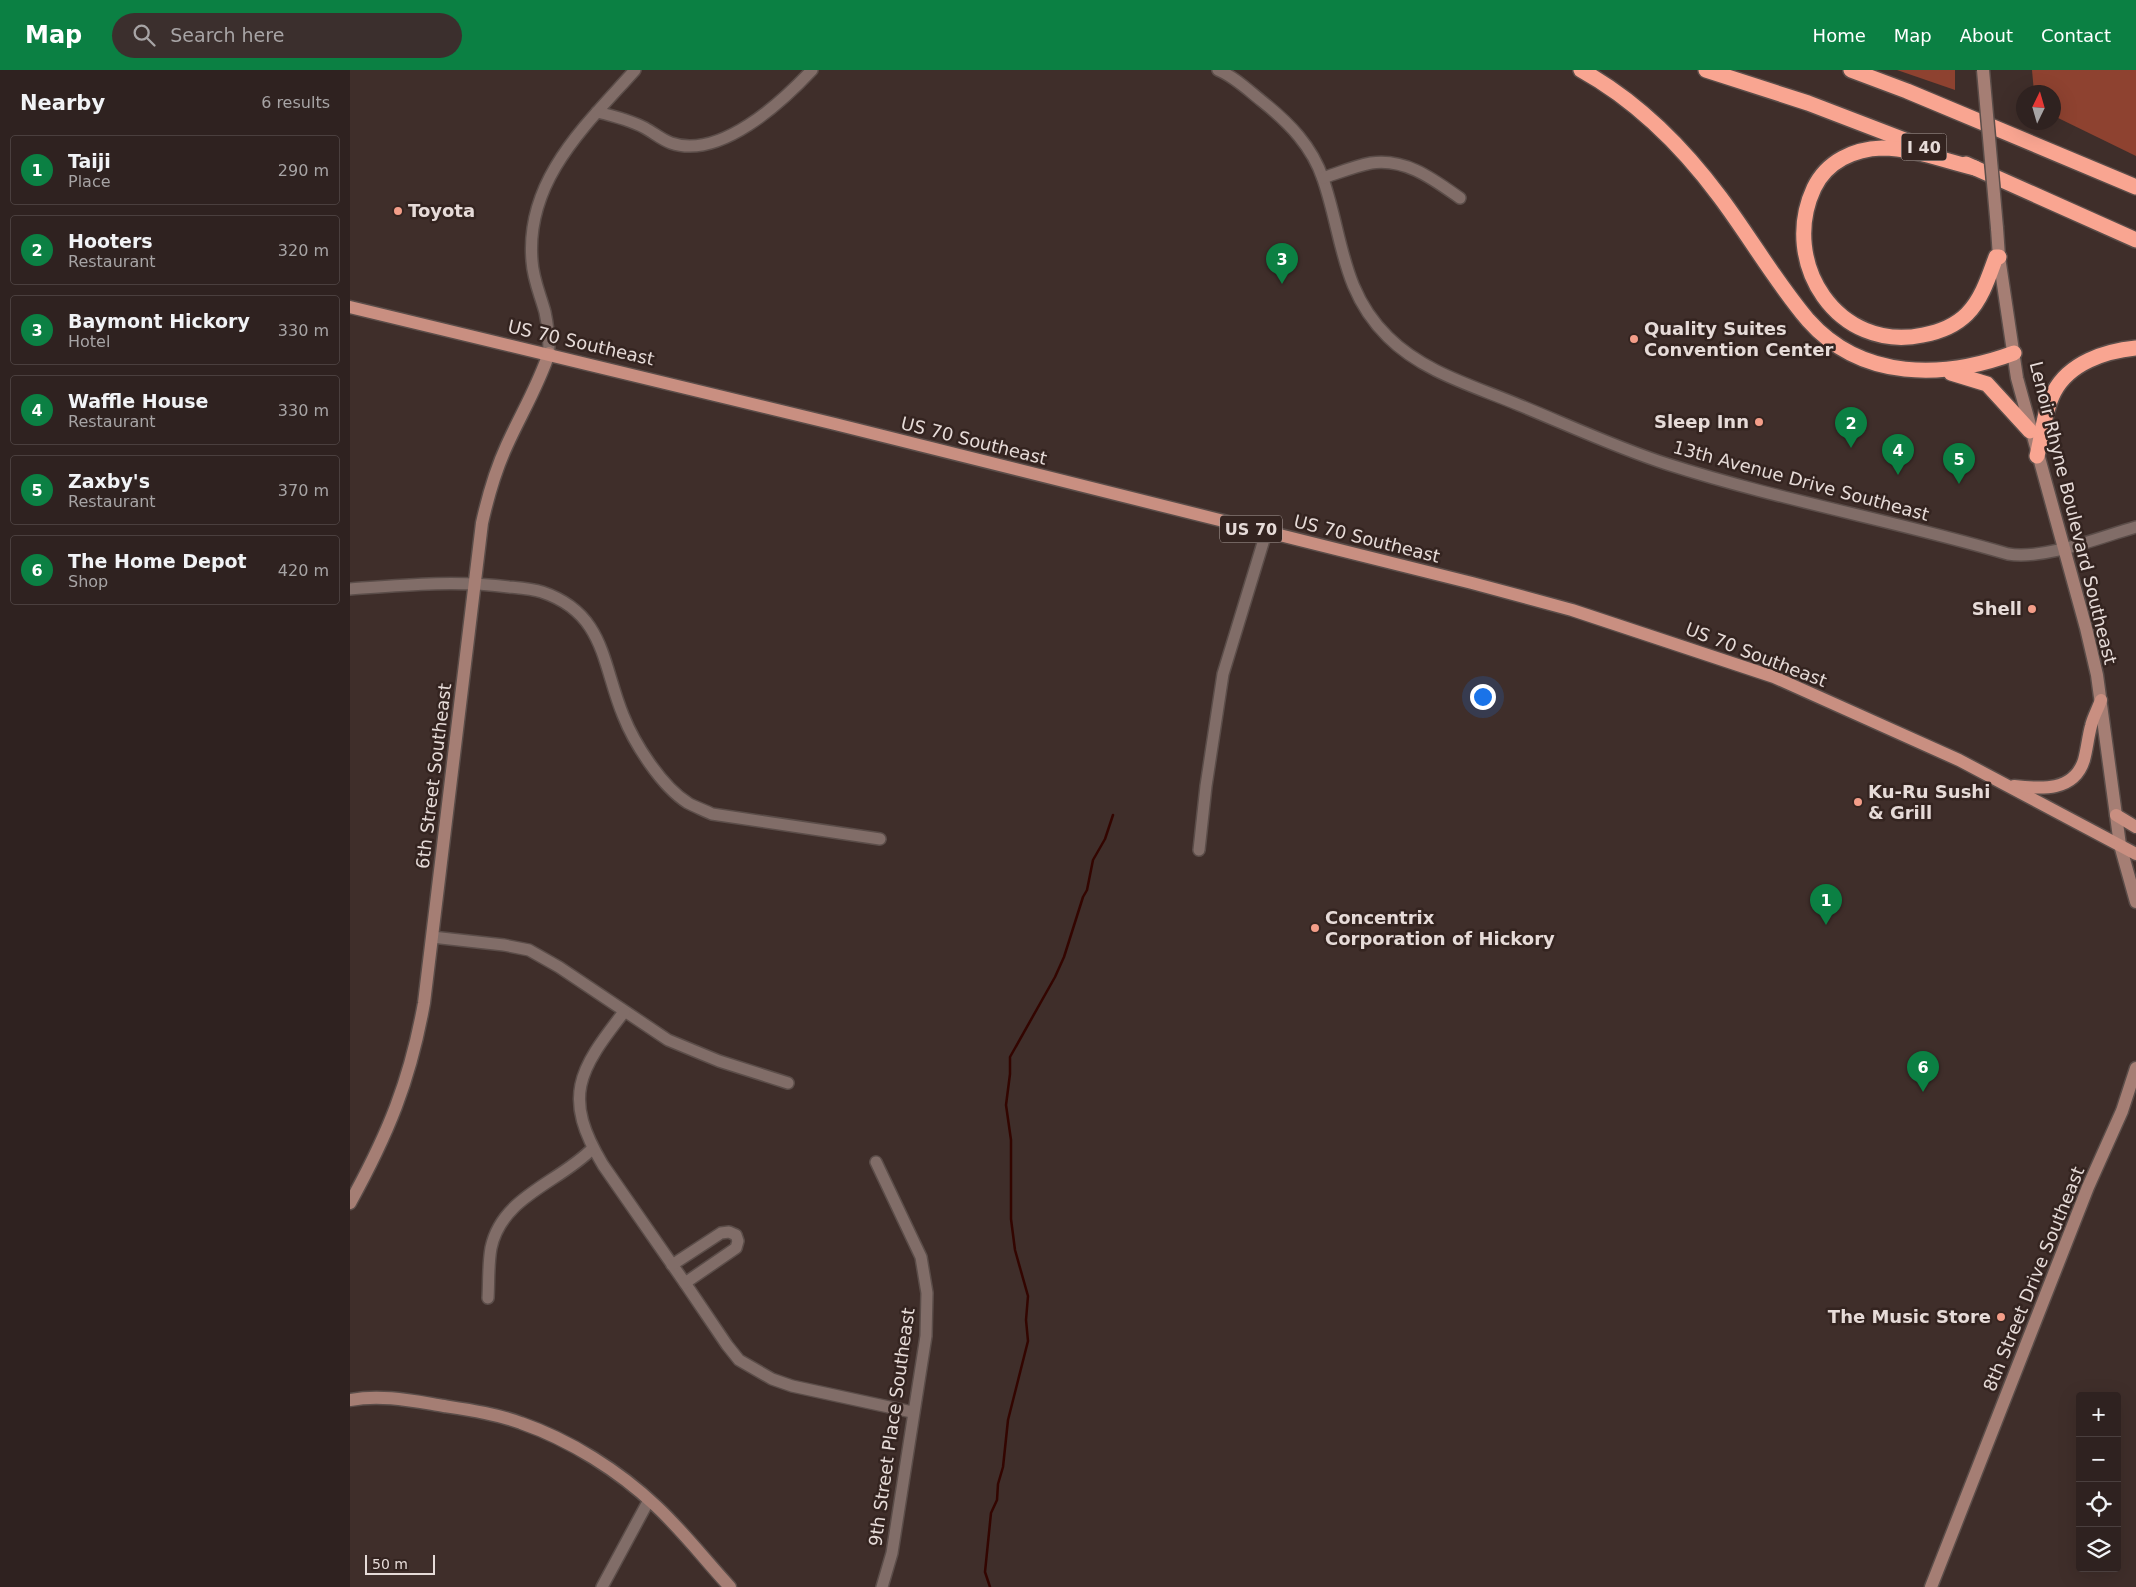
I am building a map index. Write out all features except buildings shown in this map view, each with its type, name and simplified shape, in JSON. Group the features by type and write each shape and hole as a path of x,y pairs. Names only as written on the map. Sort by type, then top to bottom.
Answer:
{"highway":[{"path":"1582,70 1616,91 1641,111 1686,156 1719,196 1787,294 1818,330 1839,346 1875,363 1900,369 1961,375 1987,384 2030,431"},
{"name":"I 40","path":"1706,70 1859,121 1975,168 2136,240"},
{"name":"I 40","path":"1852,70 1907,91 2136,187"},
{"path":"1975,168 1896,149 1869,150 1843,158 1823,174 1809,200 1803,230 1807,265 1816,286 1825,298 1851,322 1883,335 1916,337 1948,327 1969,313 1988,279 1996,257 1999,257"},
{"path":"2037,456 2050,402 2056,388 2066,376 2074,369 2100,356 2136,348"},
{"path":"1932,371 1972,366 2014,353"}],"main road":[{"name":"Lenoir Rhyne Boulevard Southeast","path":"1984,70 1999,257 2017,378 2062,548 2086,628 2101,700 2120,845"},
{"name":"US 70 Southeast","path":"350,307 549,353 1572,610 1721,658 1774,677 1847,708 1959,760 2136,854"},
{"name":"6th Street Southeast","path":"350,1202 391,1123 416,1047 424,1004 482,523 492,481 507,445 536,386 549,353"},
{"path":"2007,785 2042,789 2054,787 2067,782 2079,772 2091,725 2101,700"},
{"path":"2116,815 2136,827"},
{"path":"2120,845 2136,902"},
{"name":"8th Street Drive Southeast","path":"1931,1587 2088,1187 2122,1111 2136,1068"},
{"path":"350,1400 376,1397 400,1398 480,1413 522,1423 586,1454 650,1500 678,1528 730,1587"}],"street":[{"path":"549,353 547,323 534,278 532,261 533,221 542,191 553,169 571,143 635,70"},
{"path":"597,112 634,122 673,144 702,145 731,135 751,123 789,92 812,70"},
{"name":"13th Avenue Drive Southeast","path":"1218,70 1236,80 1293,128 1306,145 1323,178 1344,264 1356,293 1368,313 1387,337 1423,364 1645,456 1693,472 2008,554 2028,556 2136,527"},
{"path":"1323,178 1371,163 1388,162 1414,169 1460,198"},
{"path":"1199,850 1206,786 1222,682 1266,532"},
{"path":"350,589 474,582 542,592 583,616 596,633 622,715 633,737 657,772 687,802 712,814 880,839"},
{"path":"432,938 504,944 528,950 559,967 668,1040 720,1061 788,1083"},
{"path":"624,1012 597,1049 580,1087 578,1101 580,1115 593,1148 672,1265 686,1282 727,1346 739,1360 772,1380 912,1412"},
{"path":"488,1298 491,1249 500,1223 519,1203 571,1168 593,1148"},
{"name":"9th Street Place Southeast","path":"876,1162 922,1257 926,1282 926,1336 912,1412 892,1553 882,1587"},
{"path":"672,1265 721,1233 729,1232 736,1235 738,1241 736,1248 686,1282"},
{"path":"602,1587 650,1500"}],"shaded area":[{"path":"1897,70 1955,70 1955,90"},
{"path":"2032,70 2136,70 2136,156 2061,119 2061,85 2033,85"}],"waterway":[{"path":"990,1587 985,1572 991,1513 997,1500 1008,1420 1028,1341 1026,1320 1028,1296 1015,1250 1011,1219 1011,1140 1006,1105 1010,1057 1055,977 1064,957 1083,897 1087,890 1093,860 1105,839 1113,815"}],"place":[{"name":"Toyota","path":"398,211"},
{"name":"Baymont Hickory","path":"1282,284"},
{"name":"Quality Suites Convention Center","path":"1634,339"},
{"name":"Sleep Inn","path":"1759,422"},
{"name":"Hooters","path":"1851,448"},
{"name":"Waffle House","path":"1898,475"},
{"name":"Zaxby's","path":"1959,484"},
{"name":"Shell","path":"2032,609"},
{"name":"Ku-Ru Sushi & Grill","path":"1858,802"},
{"name":"Taiji","path":"1826,925"},
{"name":"Concentrix Corporation of Hickory","path":"1315,928"},
{"name":"The Home Depot","path":"1923,1092"},
{"name":"The Music Store","path":"2001,1317"}]}
